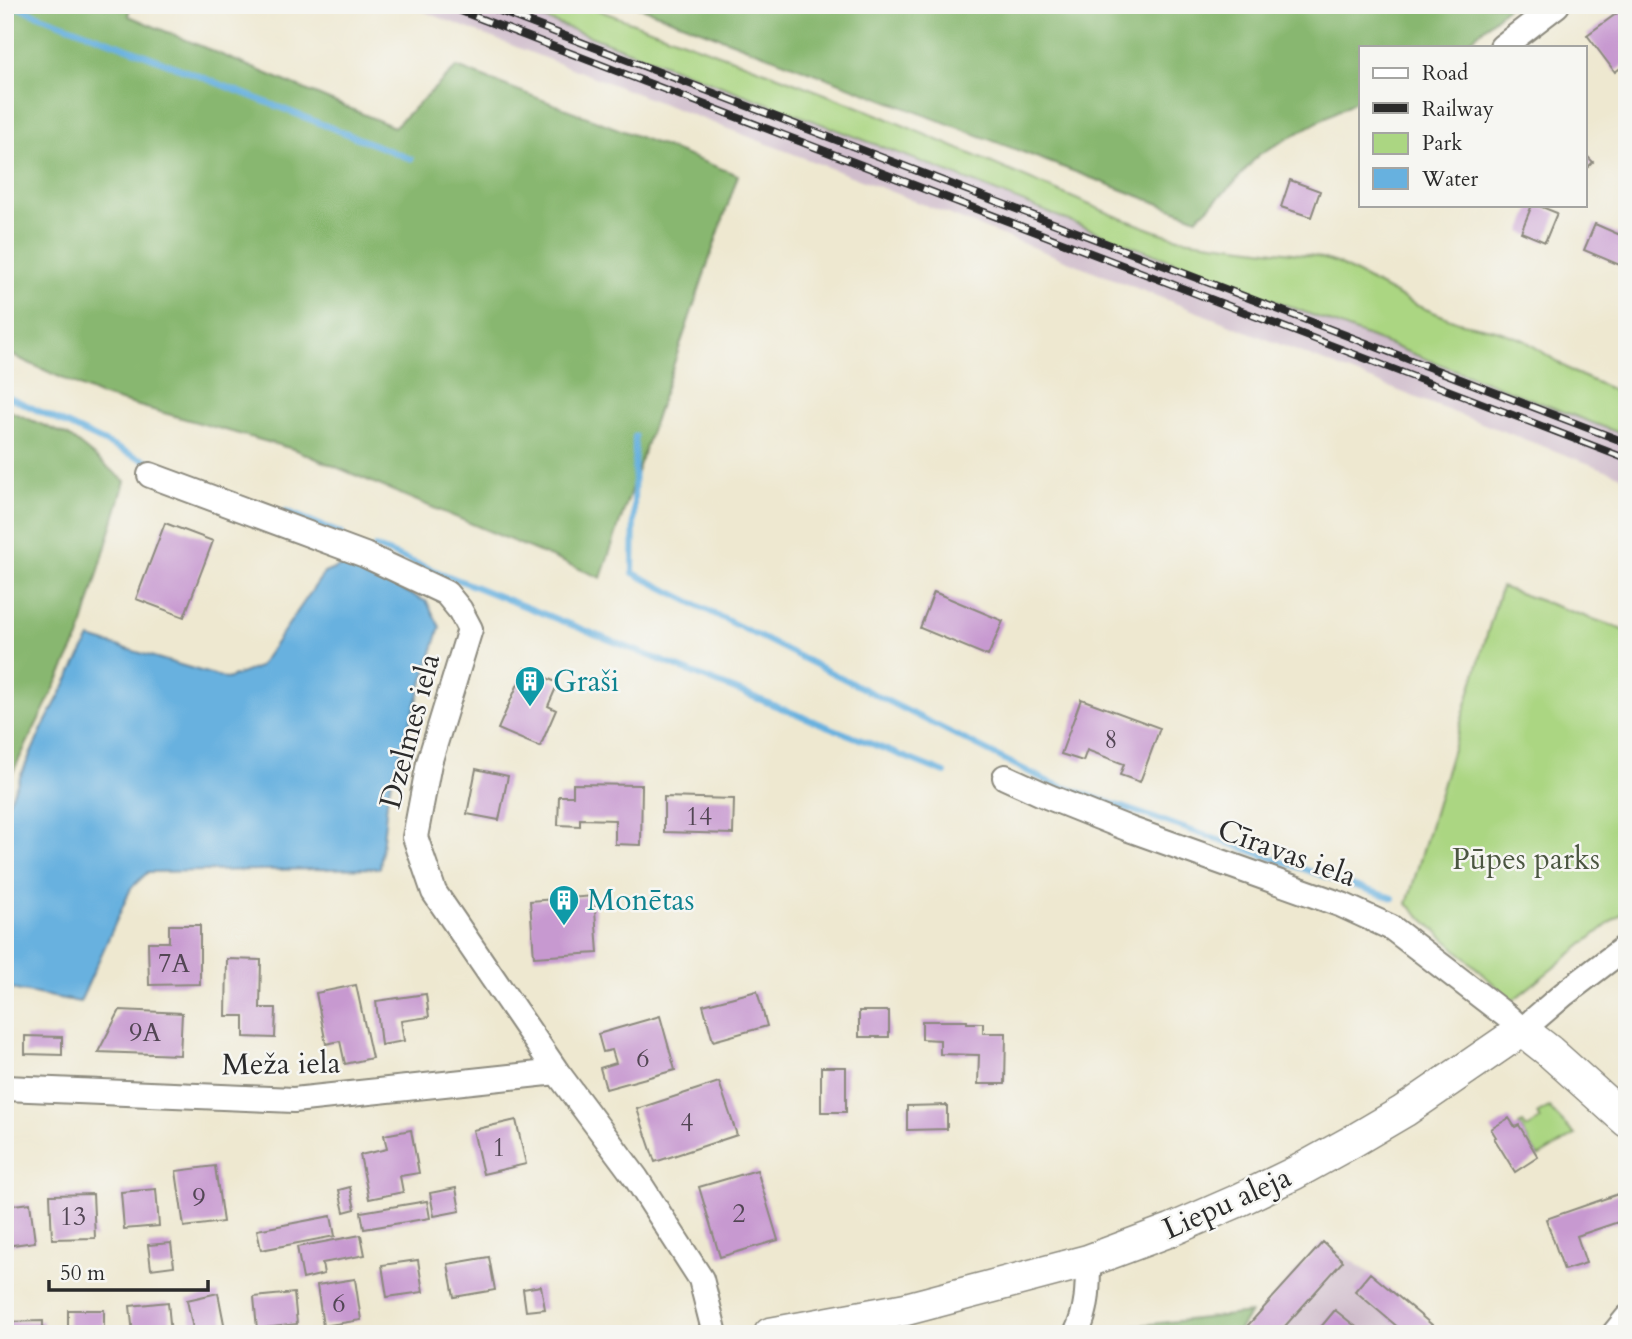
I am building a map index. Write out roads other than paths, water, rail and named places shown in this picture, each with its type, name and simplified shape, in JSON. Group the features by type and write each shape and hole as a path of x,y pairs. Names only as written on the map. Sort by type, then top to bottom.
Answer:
{"street":[{"path":"1503,46 1557,5"},
{"name":"Dzelmes iela","path":"150,475 365,555 446,593 460,610 470,629 429,763 415,837 434,892 557,1072 636,1178 701,1279 715,1334"},
{"name":"Cīravas iela","path":"1005,777 1117,824 1342,905 1392,928 1522,1030"},
{"name":"Liepu aleja","path":"770,1334 905,1309 1088,1261 1222,1208 1295,1173 1404,1111 1522,1030 1627,946"},
{"path":"1522,1030 1627,1121"},
{"name":"Meža iela","path":"5,1088 294,1100 557,1072"},
{"path":"1076,1334 1086,1306 1088,1261"},
{"path":"1614,1334 1627,1318"}],"water":[{"path":"348,563 427,602 440,627 388,793 380,868 148,872 131,888 80,1002 5,988 5,810 43,727 90,638 227,679 259,667 324,573"}],"waterway":[{"path":"11,5 411,159"},
{"path":"5,395 132,455 164,467"},
{"path":"635,436 633,573 1049,782 1393,898"},
{"path":"286,511 342,534"},
{"path":"375,547 945,773"}],"railway":[{"path":"445,5 1627,459"},
{"path":"484,5 1627,443"}],"place":[{"name":"Graši","path":"530,708"},
{"name":"Monētas","path":"564,927"}],"park label":[{"name":"Pūpes parks","path":"1526,859"}]}
